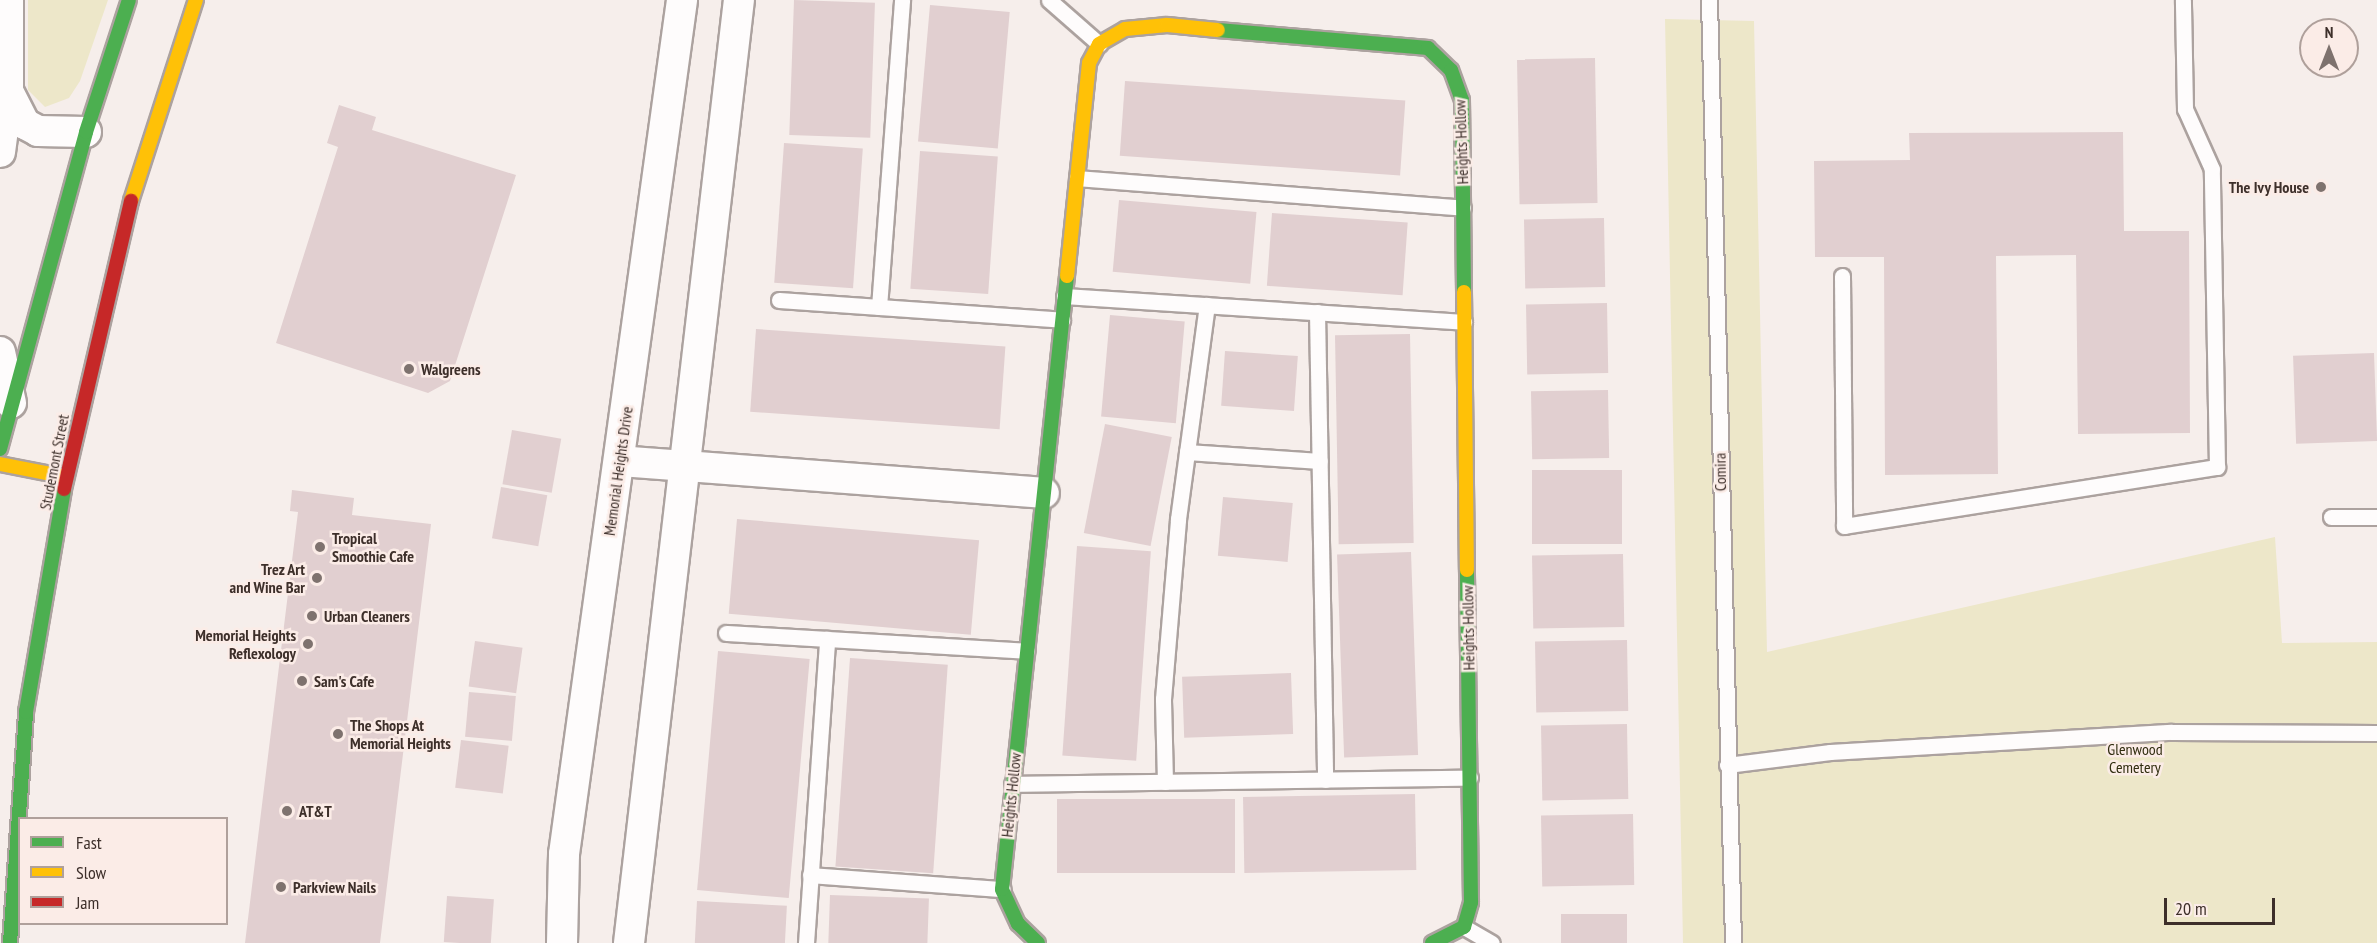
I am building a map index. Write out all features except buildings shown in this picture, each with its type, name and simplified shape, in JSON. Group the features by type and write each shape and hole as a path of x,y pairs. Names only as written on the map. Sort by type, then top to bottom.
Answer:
{"street":[{"path":"0,152 8,91 8,0"},
{"path":"0,448 86,132 129,0"},
{"name":"Studemont Street","path":"19,817 26,712 66,477 117,245 196,0"},
{"name":"Memorial Heights Drive","path":"562,943 564,854 682,0"},
{"path":"629,943 687,466 739,0"},
{"name":"Heights Hollow","path":"1002,889 1089,63 1099,44 1125,29 1167,24 1428,48 1451,70 1462,100 1471,902 1464,927"},
{"path":"8,91 24,124 38,131 86,132"},
{"path":"0,352 11,403"},
{"path":"619,461 1044,493"},
{"path":"0,464 66,477"},
{"name":"Studemont Street","path":"10,943 18,828"},
{"path":"1002,889 1018,924 1037,943"},
{"path":"1432,943 1464,927"}],"lane":[{"path":"879,307 902,0"},
{"path":"1049,0 1099,44"},
{"name":"Comira","path":"1709,0 1733,943"},
{"path":"1842,276 1844,526 2217,467 2212,169 2185,109 2183,0"},
{"path":"1077,178 1463,208"},
{"path":"1064,296 1464,321"},
{"path":"779,300 1062,320"},
{"path":"1165,782 1163,699 1187,452 1207,305"},
{"path":"1317,312 1326,780"},
{"path":"1187,452 1320,461"},
{"path":"2331,517 2377,517"},
{"path":"726,633 1026,651"},
{"path":"806,943 827,639"},
{"path":"1727,765 1830,752 2171,732 2377,733"},
{"path":"1012,784 1470,778"},
{"path":"810,875 1002,889"},
{"path":"1464,927 1492,943"}],"green space":[{"path":"28,0 108,0 80,81 69,98 45,107 28,90"},
{"name":"Glenwood Cemetery","path":"1665,19 1754,21 1767,652 2275,537 2282,643 2377,642 2377,943 1683,943"}],"traffic: fast":[{"path":"0,449 86,132 129,0"},
{"path":"1218,30 1428,48 1451,70 1462,100 1464,292"},
{"path":"1038,943 1018,924 1002,889 1067,276"},
{"path":"19,817 26,712 64,489"},
{"path":"1432,943 1464,927 1471,902 1467,570"},
{"path":"10,943 18,828"}],"traffic: slow":[{"path":"131,201 196,0"},
{"path":"1067,276 1089,63 1099,44 1125,29 1167,25 1218,30"},
{"path":"1464,292 1467,570"},
{"path":"0,464 66,477"}],"traffic: jam":[{"path":"64,489 131,201"}],"place":[{"name":"The Ivy House","path":"2321,187"},
{"name":"Walgreens","path":"409,369"},
{"name":"Tropical Smoothie Cafe","path":"320,547"},
{"name":"Trez Art and Wine Bar","path":"317,578"},
{"name":"Urban Cleaners","path":"312,616"},
{"name":"Memorial Heights Reflexology","path":"308,644"},
{"name":"Sam's Cafe","path":"302,681"},
{"name":"The Shops At Memorial Heights","path":"338,734"},
{"name":"AT&T","path":"287,811"},
{"name":"Parkview Nails","path":"281,887"}]}
